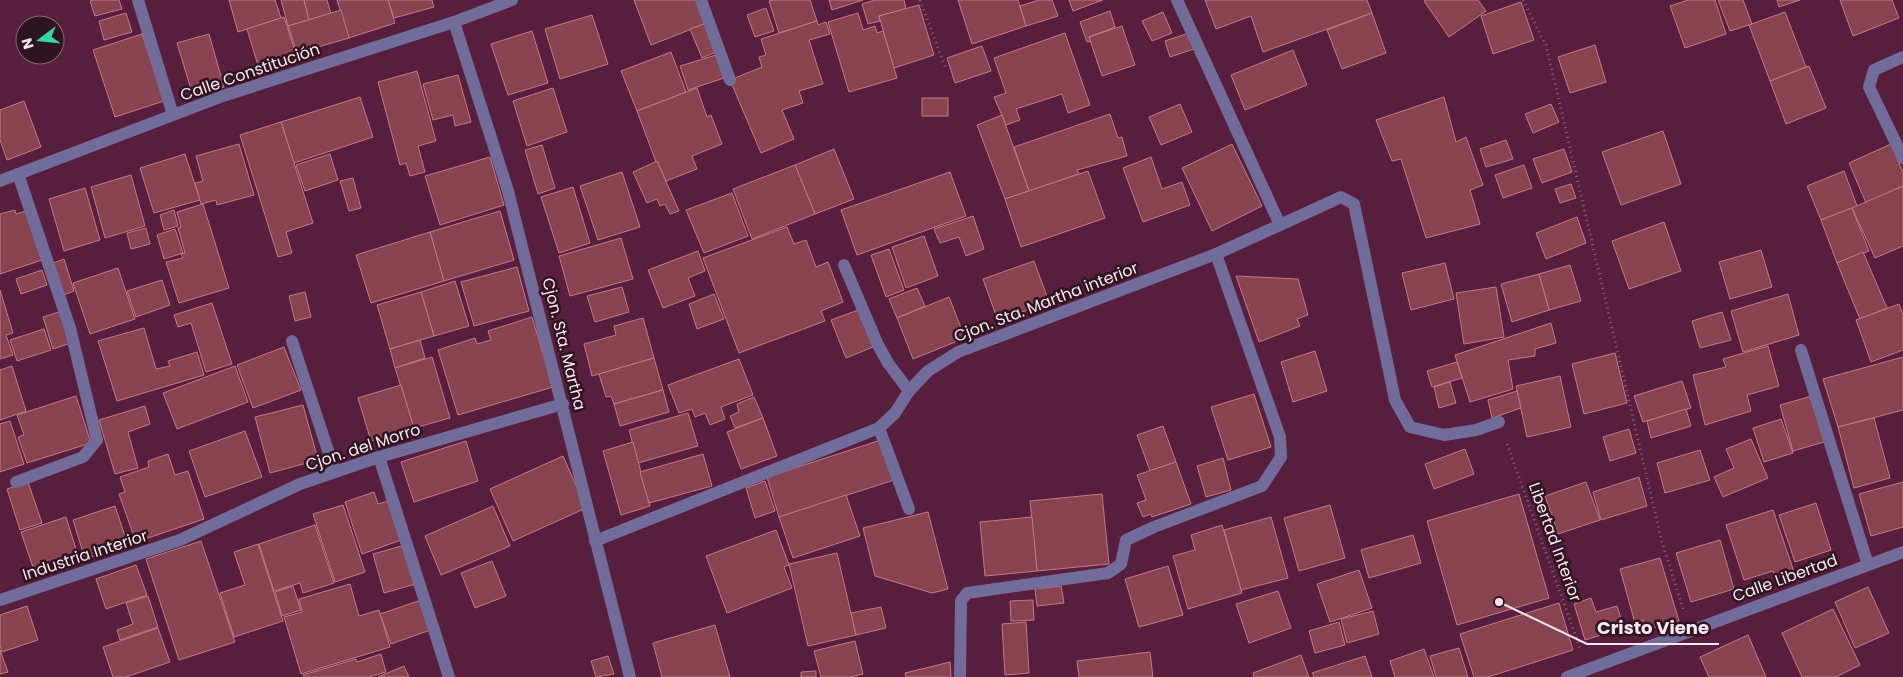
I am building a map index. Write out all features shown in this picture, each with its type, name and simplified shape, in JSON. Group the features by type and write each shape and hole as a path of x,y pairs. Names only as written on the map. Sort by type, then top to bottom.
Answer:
{"street":[{"path":"138,0 173,115"},
{"name":"Calle Constitución","path":"0,181 223,96 454,22 512,0"},
{"path":"701,0 730,80"},
{"path":"1177,0 1280,225"},
{"name":"Cjon. Sta. Martha","path":"454,22 508,191 630,677"},
{"path":"1903,57 1874,70 1869,87 1903,158"},
{"path":"16,482 83,456 97,440 70,328 18,174"},
{"name":"Cjon. Sta. Martha interior","path":"595,541 879,428 895,413 909,391 928,371 958,352 1216,254 1342,197 1354,204 1396,400 1410,427 1444,435 1476,430 1499,422"},
{"path":"960,677 961,601 967,593 1108,573 1121,564 1126,540 1163,523 1262,486 1281,458 1280,437 1216,254"},
{"path":"844,265 878,345 888,363 909,391"},
{"path":"292,341 335,472"},
{"path":"1801,350 1868,565"},
{"name":"Cjon. del Morro","path":"180,540 300,484 379,457 563,404"},
{"path":"879,428 909,509"},
{"path":"379,457 449,677"},
{"name":"Industria Interior","path":"0,600 180,540"},
{"name":"Calle Libertad","path":"1567,677 1589,673 1689,631 1903,552"}],"path":[{"path":"920,0 946,69"},
{"path":"1523,0 1546,45 1662,538 1689,631"},
{"name":"Libertad Interior","path":"1499,422 1589,673"}],"building":[{"path":"119,0 122,9 95,16 90,1"},
{"path":"229,0 275,0 281,18 238,32"},
{"path":"281,0 304,0 309,20 288,26"},
{"path":"304,0 327,0 331,14 309,20"},
{"path":"337,0 388,0 395,23 349,38"},
{"path":"388,0 432,0 434,7 394,18"},
{"path":"634,0 699,0 707,23 651,45"},
{"path":"810,0 817,21 779,33 769,1"},
{"path":"829,0 863,0 832,10"},
{"path":"875,0 904,0 906,9 879,16 880,21 868,24 862,4"},
{"path":"958,0 1018,0 1026,26 972,44"},
{"path":"1039,0 1052,0 1058,16 1026,26 1020,6"},
{"path":"1069,0 1103,0 1073,11"},
{"path":"1205,0 1367,0 1372,13 1263,52 1251,16 1216,29"},
{"path":"1478,0 1486,11 1449,37 1424,1"},
{"path":"1688,0 1715,0 1726,34 1685,48 1670,6"},
{"path":"1718,0 1743,0 1752,24 1730,31"},
{"path":"1777,0 1800,0 1779,7"},
{"path":"1840,0 1892,0 1899,18 1853,36"},
{"path":"1521,2 1534,40 1493,54 1481,16"},
{"path":"919,5 934,55 894,68 879,16"},
{"path":"766,8 774,31 755,37 747,15"},
{"path":"341,10 349,38 297,53 288,26"},
{"path":"1110,11 1115,27 1089,37 1091,41 1087,42 1080,22"},
{"path":"1163,12 1172,33 1152,41 1142,21"},
{"path":"1785,12 1806,67 1770,81 1749,25"},
{"path":"126,13 132,32 104,40 99,21"},
{"path":"858,13 863,30 875,26 877,33 883,31 897,78 849,92 828,22"},
{"path":"1372,13 1386,53 1342,69 1327,30"},
{"path":"592,15 608,64 560,79 545,29"},
{"path":"284,17 298,60 260,72 247,29"},
{"path":"817,21 818,25 826,22 830,34 809,40 823,84 799,91 803,103 782,110 794,139 761,153 730,80 762,67 759,57 766,55 761,39"},
{"path":"707,23 718,51 702,58 690,29"},
{"path":"1122,26 1135,65 1102,76 1089,37"},
{"path":"532,31 548,83 508,95 491,44"},
{"path":"1065,33 1090,105 1068,113 1062,94 1016,109 1020,120 1006,125 994,97 1006,93 994,58"},
{"path":"1189,33 1194,49 1170,57 1165,41"},
{"path":"142,34 164,101 115,117 93,50"},
{"path":"209,34 224,87 193,96 177,43"},
{"path":"1595,45 1606,82 1570,93 1558,57"},
{"path":"982,46 991,71 955,83 947,58"},
{"path":"1293,50 1307,85 1245,110 1231,75"},
{"path":"671,52 686,92 637,111 621,71"},
{"path":"716,55 724,78 688,90 680,66"},
{"path":"1809,66 1826,108 1786,124 1770,81"},
{"path":"417,71 436,141 418,146 425,172 410,176 406,163 400,165 378,82"},
{"path":"458,75 471,122 455,126 453,115 433,120 423,84"},
{"path":"553,88 567,132 527,146 513,101"},
{"path":"697,88 707,117 711,115 722,144 692,156 697,169 666,181 656,162 637,111"},
{"path":"360,97 373,137 294,163 281,122"},
{"path":"1444,97 1456,142 1466,137 1483,185 1470,190 1480,224 1426,238 1401,159 1392,161 1376,120"},
{"path":"922,98 948,98 948,116 922,116"},
{"path":"24,101 41,147 7,160 0,140 0,110"},
{"path":"1180,104 1192,132 1161,145 1149,117"},
{"path":"1551,104 1559,122 1533,133 1525,114"},
{"path":"1110,114 1118,138 1122,137 1127,156 1077,170 1079,174 1029,191 1014,147"},
{"path":"1002,115 1029,191 1005,199 977,125"},
{"path":"281,122 313,223 286,232 292,253 278,257 240,135"},
{"path":"1663,131 1681,184 1621,205 1602,152"},
{"path":"1506,140 1513,159 1486,167 1480,149"},
{"path":"239,144 254,195 217,205 216,200 201,204 195,183 203,181 196,156"},
{"path":"1232,144 1262,206 1212,231 1182,168"},
{"path":"1891,144 1903,172 1903,186 1866,203 1849,163"},
{"path":"542,145 555,188 538,194 525,150"},
{"path":"834,149 854,199 815,214 795,165"},
{"path":"1564,149 1572,172 1542,183 1533,159"},
{"path":"185,154 200,200 154,213 140,168"},
{"path":"330,154 338,180 305,191 296,165"},
{"path":"490,157 504,205 440,225 425,176"},
{"path":"1151,157 1162,189 1182,182 1190,205 1143,222 1123,168"},
{"path":"657,161 679,211 670,214 665,204 660,206 657,199 647,203 633,172"},
{"path":"795,165 815,214 752,239 733,189"},
{"path":"1524,165 1532,188 1503,198 1495,175"},
{"path":"1088,171 1105,218 1021,247 1005,199"},
{"path":"1844,171 1857,206 1821,220 1807,186"},
{"path":"622,172 640,227 598,240 580,186"},
{"path":"950,172 966,216 857,255 841,210"},
{"path":"131,175 145,226 105,238 91,187"},
{"path":"353,178 361,208 349,211 340,181"},
{"path":"1571,184 1576,198 1560,203 1555,189"},
{"path":"1903,186 1903,246 1875,258 1852,208"},
{"path":"573,187 590,243 559,253 541,197"},
{"path":"85,188 100,240 64,251 49,199"},
{"path":"732,193 748,236 704,253 686,210"},
{"path":"203,204 229,288 179,303 166,262 183,258 181,254 185,253 178,228 181,227 177,212"},
{"path":"1852,208 1869,251 1837,263 1821,220"},
{"path":"15,210 16,214 26,211 42,260 0,274 0,214"},
{"path":"174,210 178,226 164,230 160,215"},
{"path":"500,211 514,260 444,281 430,232"},
{"path":"973,216 984,249 966,256 959,237 940,243 934,229"},
{"path":"1577,217 1586,243 1546,259 1536,233"},
{"path":"1664,222 1681,271 1629,289 1612,241"},
{"path":"787,227 794,244 806,240 816,267 828,262 843,302 821,311 825,321 739,353 703,258"},
{"path":"146,228 150,244 131,249 127,233"},
{"path":"175,229 183,253 164,259 157,235"},
{"path":"430,232 444,281 371,303 356,255"},
{"path":"924,236 938,276 906,288 892,247"},
{"path":"621,238 633,279 570,296 559,256"},
{"path":"889,249 904,290 886,297 871,255"},
{"path":"1761,250 1772,287 1730,299 1719,262"},
{"path":"698,251 705,271 688,278 695,296 663,308 648,270"},
{"path":"1863,252 1887,308 1860,319 1837,263"},
{"path":"64,259 74,291 61,296 51,264"},
{"path":"1034,261 1049,302 998,321 983,279"},
{"path":"1445,263 1454,299 1411,310 1402,273"},
{"path":"1570,265 1581,301 1549,310 1539,274"},
{"path":"517,267 529,311 474,326 461,282"},
{"path":"118,268 135,319 90,334 73,283"},
{"path":"42,270 47,285 21,294 16,279"},
{"path":"1539,274 1549,310 1512,322 1501,284"},
{"path":"1236,276 1298,279 1308,315 1297,319 1300,326 1259,342"},
{"path":"162,280 170,305 136,317 127,291"},
{"path":"455,281 469,326 434,336 421,292"},
{"path":"622,287 629,312 595,322 587,296"},
{"path":"1496,287 1504,337 1464,344 1456,293"},
{"path":"917,288 925,306 897,318 889,299"},
{"path":"0,290 13,333 6,335 13,355 0,359"},
{"path":"305,292 311,317 295,321 289,296"},
{"path":"421,292 434,336 390,349 377,305"},
{"path":"714,294 724,319 697,329 689,304"},
{"path":"1788,294 1799,335 1743,352 1731,311"},
{"path":"949,297 965,338 913,359 897,318"},
{"path":"212,303 232,364 206,372 191,323 178,327 174,315"},
{"path":"1899,304 1903,315 1903,350 1871,362 1856,320"},
{"path":"858,310 873,347 846,358 831,320"},
{"path":"62,311 71,343 53,349 43,317"},
{"path":"1722,312 1731,340 1700,348 1692,321"},
{"path":"532,317 553,387 458,415 438,350 475,338 477,344 491,340 488,331"},
{"path":"643,318 654,358 592,376 584,344 616,335 614,326"},
{"path":"1551,323 1556,343 1535,349 1535,356 1508,360 1513,389 1470,402 1455,355"},
{"path":"144,328 156,369 170,366 168,361 197,352 204,375 117,401 98,341"},
{"path":"44,329 51,350 17,361 10,340"},
{"path":"420,340 425,358 395,368 390,349"},
{"path":"1768,346 1779,386 1747,395 1751,411 1705,425 1693,375 1726,367 1723,359"},
{"path":"284,347 301,390 253,408 237,365"},
{"path":"1315,351 1327,391 1293,402 1281,362"},
{"path":"1615,353 1627,403 1584,414 1572,364"},
{"path":"432,357 450,418 414,428 395,368"},
{"path":"1903,357 1903,410 1838,427 1823,379"},
{"path":"654,358 663,390 614,404 611,396 606,397 599,374"},
{"path":"739,359 753,395 721,407 725,419 710,425 705,413 695,417 692,409 679,413 668,385"},
{"path":"1457,362 1462,378 1432,387 1427,371"},
{"path":"12,366 26,411 0,420 0,370"},
{"path":"235,366 248,402 177,429 163,393"},
{"path":"1560,376 1571,427 1527,437 1516,386"},
{"path":"1682,381 1691,408 1643,422 1634,396"},
{"path":"1450,382 1456,403 1439,408 1434,387"},
{"path":"401,385 414,428 371,441 358,398"},
{"path":"663,390 669,412 620,426 614,404"},
{"path":"1517,391 1521,408 1492,418 1488,400"},
{"path":"1254,394 1271,447 1228,460 1211,407"},
{"path":"76,396 91,443 27,463 18,437 24,435 17,415"},
{"path":"1812,396 1824,442 1793,451 1780,405"},
{"path":"754,397 763,418 735,428 730,416 739,412 737,404"},
{"path":"303,405 318,460 270,473 255,417"},
{"path":"145,406 150,424 128,432 138,468 115,474 99,420"},
{"path":"1686,409 1691,426 1651,438 1647,421"},
{"path":"688,413 698,446 638,463 629,430"},
{"path":"763,418 777,456 741,469 727,432"},
{"path":"1874,418 1890,478 1854,488 1838,427"},
{"path":"1781,419 1793,453 1764,462 1753,428"},
{"path":"10,421 24,464 0,472 0,424"},
{"path":"1163,426 1176,462 1150,471 1137,435"},
{"path":"1629,429 1636,453 1610,461 1603,437"},
{"path":"245,431 262,477 205,497 189,451"},
{"path":"1751,439 1768,478 1723,497 1714,477 1734,468 1726,449"},
{"path":"881,440 894,480 779,517 767,477"},
{"path":"466,441 478,481 414,502 401,462"},
{"path":"633,442 650,506 621,515 603,451"},
{"path":"1465,449 1474,474 1434,489 1425,464"},
{"path":"1700,450 1710,480 1665,493 1657,463"},
{"path":"168,454 175,475 188,471 204,519 136,542 119,494 125,492 120,477 149,467 148,461"},
{"path":"703,454 712,486 649,503 640,472"},
{"path":"563,456 586,508 513,541 490,489"},
{"path":"1223,458 1231,490 1206,497 1197,466"},
{"path":"1176,462 1191,504 1152,517 1151,514 1143,517 1137,503 1146,500 1137,475"},
{"path":"1639,477 1647,506 1601,520 1593,492"},
{"path":"765,481 775,511 755,518 746,488"},
{"path":"28,482 42,523 20,530 7,489"},
{"path":"1586,482 1600,520 1558,534 1545,496"},
{"path":"1903,482 1903,527 1871,536 1859,494"},
{"path":"374,492 378,504 391,500 404,539 362,554 345,502"},
{"path":"1102,494 1109,564 1037,571 1030,501"},
{"path":"1519,494 1549,598 1457,625 1427,521"},
{"path":"846,495 860,536 793,558 779,517"},
{"path":"1816,503 1831,550 1795,562 1779,515"},
{"path":"343,505 365,572 335,582 313,514"},
{"path":"1330,505 1345,558 1299,571 1284,518"},
{"path":"115,506 128,545 85,559 73,520"},
{"path":"493,506 510,546 441,575 425,536"},
{"path":"1773,510 1794,572 1775,578 1773,571 1744,580 1726,525"},
{"path":"928,512 948,589 932,593 875,576 863,528"},
{"path":"66,517 80,562 36,576 21,532"},
{"path":"1032,517 1037,571 985,576 980,522"},
{"path":"1271,517 1288,578 1241,590 1224,530"},
{"path":"315,525 334,583 303,593 300,583 274,591 259,544"},
{"path":"1222,525 1242,593 1188,609 1173,556 1195,550 1191,535"},
{"path":"776,530 789,565 784,567 792,588 727,613 706,556"},
{"path":"1413,535 1421,563 1369,578 1361,550"},
{"path":"1720,540 1734,589 1691,602 1676,553"},
{"path":"201,541 235,642 179,660 146,559"},
{"path":"258,544 283,621 234,637 220,593 245,585 234,552"},
{"path":"405,545 416,584 384,593 373,554"},
{"path":"837,553 856,635 808,646 789,564"},
{"path":"1660,558 1679,621 1646,630 1643,620 1635,623 1620,569"},
{"path":"492,561 506,596 475,608 461,573"},
{"path":"136,565 147,595 106,609 96,579"},
{"path":"1168,566 1183,615 1139,627 1125,579"},
{"path":"1359,570 1372,608 1330,622 1317,584"},
{"path":"350,584 359,616 379,610 390,647 301,674 284,617 302,612 299,599"},
{"path":"293,586 301,610 282,616 275,592"},
{"path":"1061,586 1064,603 1037,606 1035,589"},
{"path":"1868,587 1889,633 1855,648 1835,602"},
{"path":"1278,591 1291,628 1249,643 1236,604"},
{"path":"148,596 158,627 120,640 117,630 133,624 126,603"},
{"path":"1591,598 1596,612 1617,606 1624,628 1585,640 1574,604"},
{"path":"424,599 433,629 391,644 380,614"},
{"path":"1033,600 1034,620 1011,621 1010,601"},
{"path":"1559,603 1573,650 1488,677 1474,677 1460,634"},
{"path":"27,606 38,640 2,652 0,646 0,615"},
{"path":"881,607 886,628 856,635 851,613"},
{"path":"1833,609 1860,665 1836,677 1802,677 1782,633"},
{"path":"1373,611 1379,634 1347,643 1341,619"},
{"path":"1026,622 1029,673 1005,675 1002,624"},
{"path":"1339,622 1345,645 1315,653 1309,631"},
{"path":"715,625 730,677 662,677 653,643"},
{"path":"158,628 170,662 126,677 113,677 103,647"},
{"path":"1748,635 1766,677 1709,677 1700,657"},
{"path":"855,641 863,674 850,677 821,677 814,651"},
{"path":"1459,648 1468,677 1436,677 1430,656"},
{"path":"1424,649 1434,677 1395,677 1390,661"},
{"path":"0,650 8,672 0,674"},
{"path":"1150,652 1153,677 1079,677 1077,661"},
{"path":"381,654 386,672 369,677 304,677 303,675 356,659 357,662"},
{"path":"1301,655 1309,677 1254,677 1253,673"},
{"path":"608,656 614,674 596,677 591,661"},
{"path":"1365,656 1372,677 1314,677 1312,673"},
{"path":"950,662 951,677 906,677 905,673"},
{"path":"404,666 409,677 378,677"},
{"path":"816,671 816,677 801,677 801,672"}],"place":[{"name":"Cristo Viene","path":"1499,602"}]}
